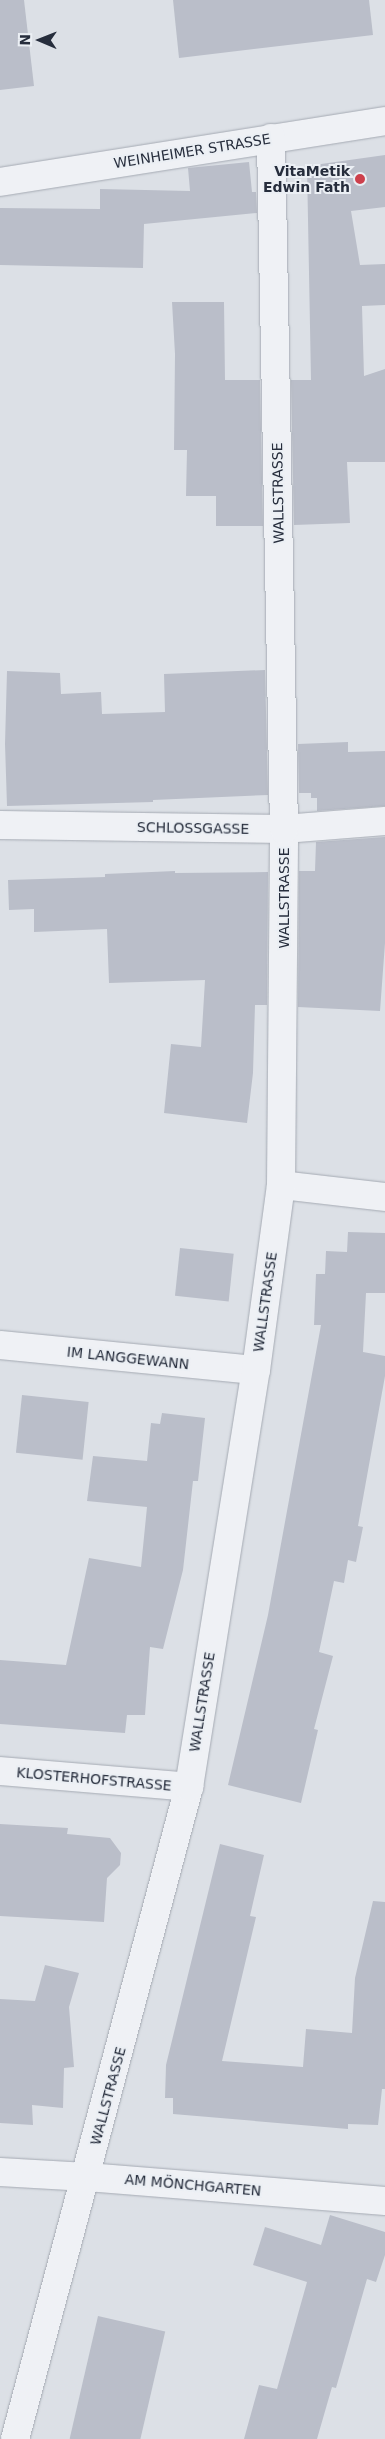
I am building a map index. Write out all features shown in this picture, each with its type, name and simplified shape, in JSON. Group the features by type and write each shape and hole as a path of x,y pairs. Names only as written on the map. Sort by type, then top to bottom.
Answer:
{"street":[{"name":"WEINHEIMER STRASSE","path":"0,182 385,121"},
{"name":"WALLSTRASSE","path":"15,2439 87,2176 189,1787 256,1370 281,1186 284,829 271,138"},
{"name":"SCHLOSSGASSE","path":"0,825 284,829 385,820"},
{"path":"281,1186 385,1197"},
{"name":"IM LANGGEWANN","path":"0,1345 256,1370"},
{"name":"KLOSTERHOFSTRASSE","path":"0,1771 189,1787"},
{"name":"AM MÖNCHGARTEN","path":"0,2172 87,2176 385,2201"}],"building":[{"path":"0,0 24,0 34,86 0,90"},
{"path":"173,0 369,0 373,35 179,58"},
{"path":"385,155 385,207 351,211 360,265 385,264 385,305 362,306 364,376 385,369 385,462 347,462 350,523 294,525 291,380 311,380 307,166"},
{"path":"249,162 252,192 256,192 257,213 144,224 143,268 0,265 0,208 100,209 100,189 190,191 188,168"},
{"path":"172,302 224,302 225,380 260,380 263,526 216,526 216,496 186,496 187,450 174,450 175,354"},
{"path":"265,670 268,795 153,800 153,802 7,806 5,744 7,671 60,673 61,694 101,692 102,714 165,712 164,674"},
{"path":"348,742 348,752 385,751 385,806 317,811 317,798 311,798 311,793 299,793 298,744"},
{"path":"385,837 385,943 380,1011 298,1007 299,871 315,871 316,842"},
{"path":"175,871 175,873 268,872 267,1005 255,1005 253,1073 247,1123 164,1113 171,1044 201,1047 205,980 109,983 107,929 34,932 34,909 9,910 8,880 105,877 105,874"},
{"path":"348,1232 385,1233 385,1293 366,1293 363,1352 385,1356 385,1376 358,1526 363,1527 356,1562 348,1560 344,1583 334,1581 319,1652 333,1656 314,1729 318,1730 301,1803 228,1785 268,1615 321,1325 314,1325 316,1274 325,1274 326,1251 347,1252"},
{"path":"180,1248 234,1254 229,1301 175,1296"},
{"path":"22,1395 89,1402 83,1460 16,1453"},
{"path":"162,1413 205,1418 198,1481 193,1481 183,1570 163,1649 150,1647 145,1715 127,1715 125,1733 0,1724 0,1660 66,1665 89,1558 141,1567 147,1507 87,1501 93,1456 147,1461 151,1423 160,1424"},
{"path":"0,1824 68,1828 67,1834 110,1838 121,1853 120,1865 107,1878 104,1922 0,1916"},
{"path":"220,1844 264,1855 250,1916 256,1917 222,2061 303,2067 306,2029 352,2033 355,1978 373,1901 385,1902 385,2089 382,2089 378,2125 348,2124 348,2129 173,2114 173,2098 165,2098 166,2065"},
{"path":"45,1965 79,1973 69,2007 74,2067 64,2068 63,2108 32,2105 33,2125 0,2123 0,1999 35,2001"},
{"path":"330,2215 385,2232 385,2255 376,2282 367,2279 336,2388 332,2387 317,2439 244,2439 259,2385 277,2389 307,2282 253,2265 265,2227 321,2245"},
{"path":"98,2316 165,2332 140,2439 70,2439"}],"place":[{"name":"VitaMetik Edwin Fath","path":"360,179"}]}
